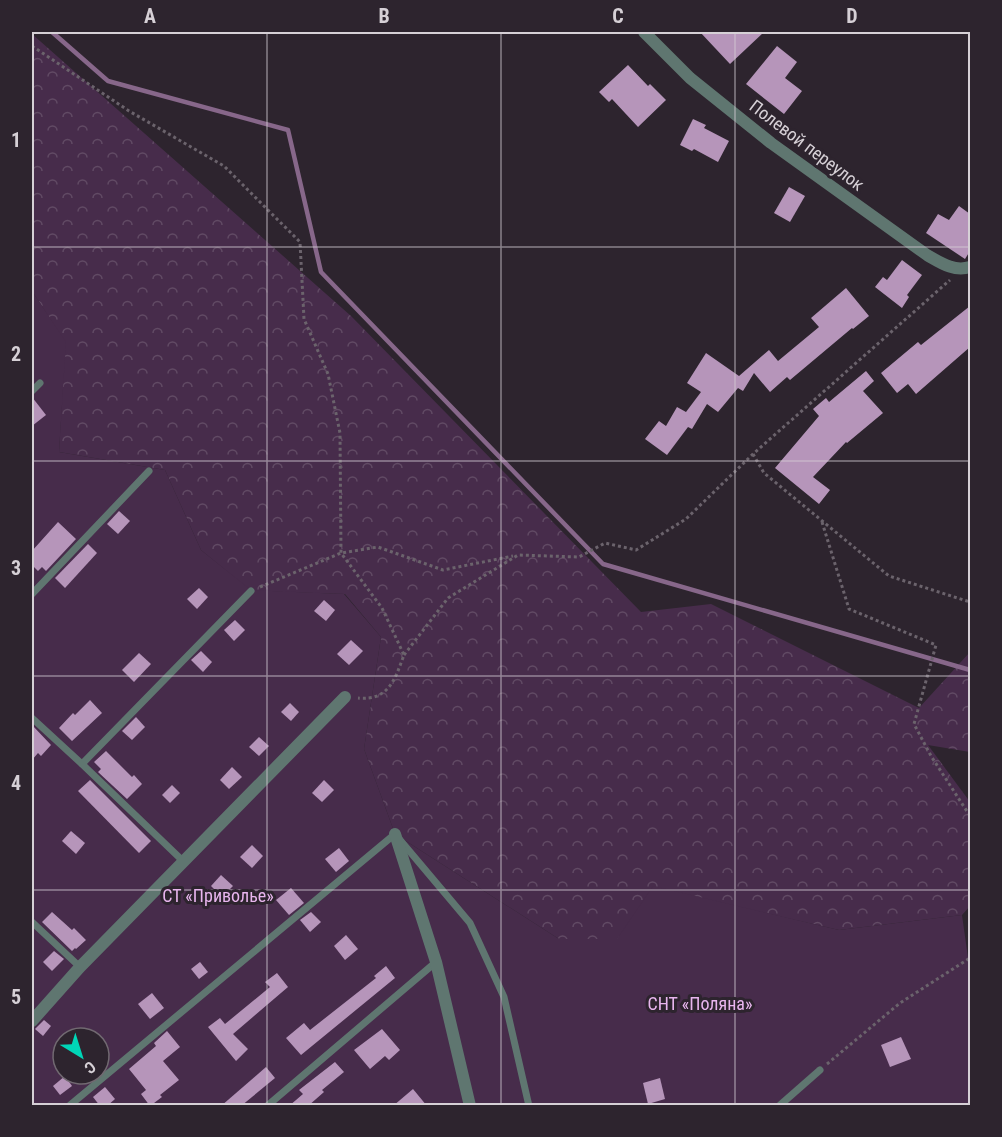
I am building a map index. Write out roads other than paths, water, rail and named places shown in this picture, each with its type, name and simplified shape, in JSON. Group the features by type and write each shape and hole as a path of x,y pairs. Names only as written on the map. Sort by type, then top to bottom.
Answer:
{"street":[{"name":"Полевой переулок","path":"644,32 690,78 771,143 927,255 943,265 966,268"},
{"path":"32,1021 80,968 345,697"},
{"path":"395,834 436,962 469,1105"}],"lane":[{"path":"32,391 40,383"},
{"path":"32,594 149,471"},
{"path":"82,764 251,591"},
{"path":"32,718 184,862"},
{"path":"69,1106 395,834 470,923 504,997 529,1106"},
{"path":"32,922 80,968"},
{"path":"267,1106 436,962"},
{"path":"779,1106 820,1070"}],"waterway":[{"path":"52,32 108,81 288,130 321,272 603,564 970,670"}],"park label":[{"name":"СТ «Приволье»","path":"218,895"},
{"name":"СНТ «Поляна»","path":"700,1003"}]}
